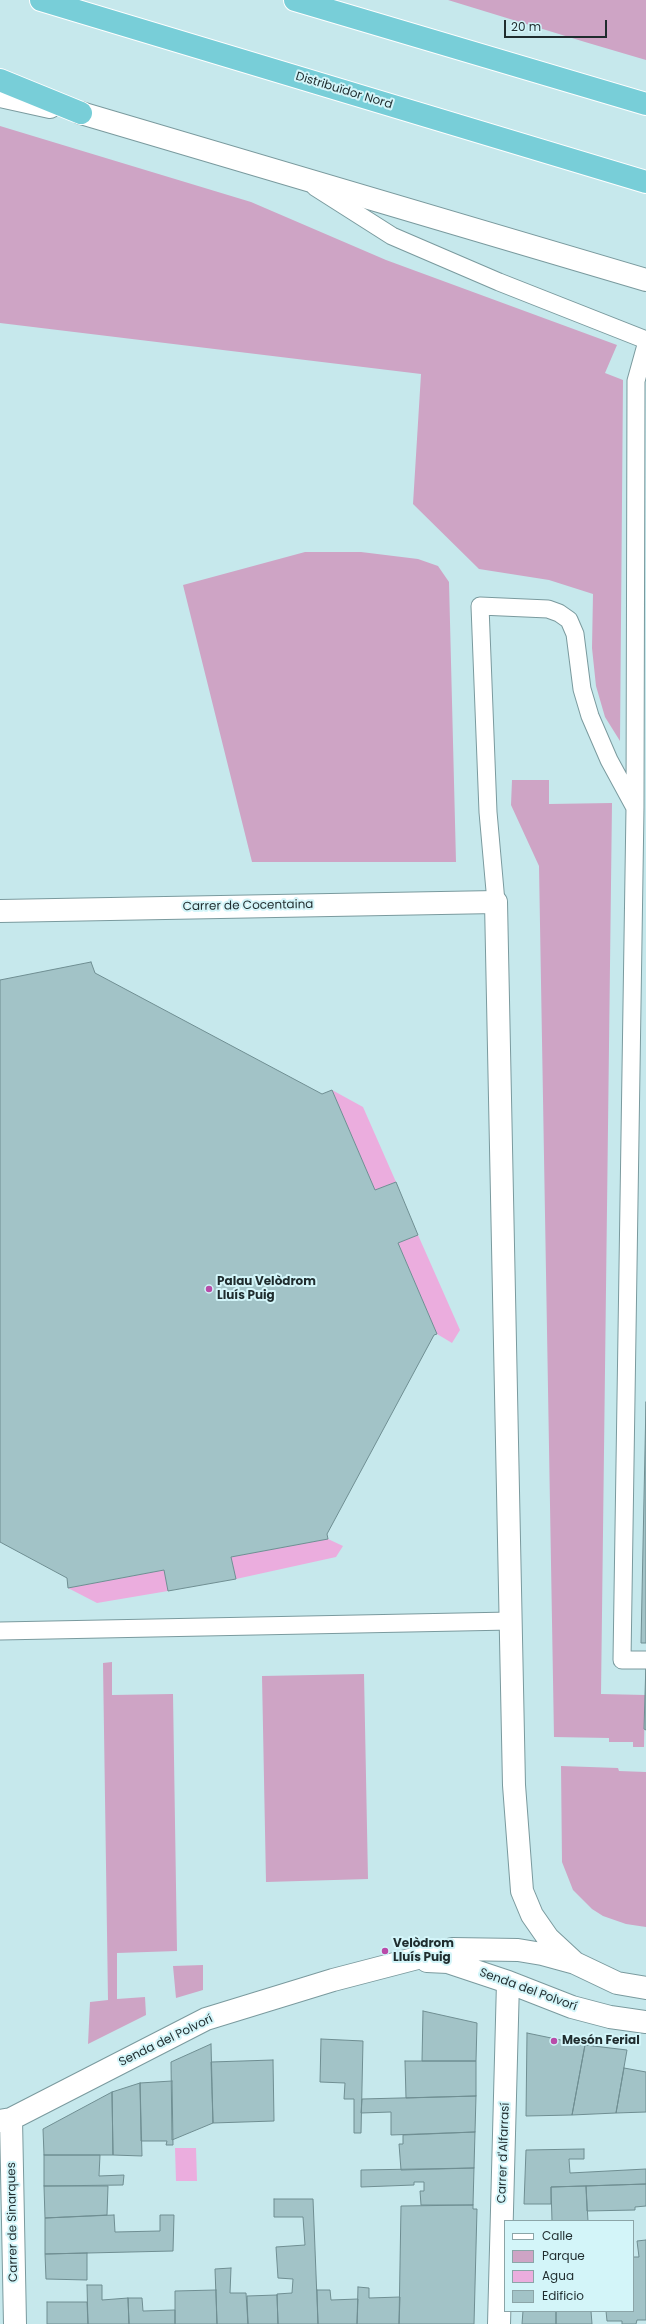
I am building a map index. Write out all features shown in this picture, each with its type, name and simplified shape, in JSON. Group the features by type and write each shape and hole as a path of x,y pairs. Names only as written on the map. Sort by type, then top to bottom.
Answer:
{"highway":[{"name":"Distribuïdor Nord","path":"41,0 646,182"},
{"path":"305,2 646,104"},
{"path":"0,80 82,114"}],"street":[{"path":"0,96 82,114 646,280"},
{"path":"496,902 514,1785 522,1891 532,1916 548,1938 575,1963"},
{"name":"Carrer de Cocentaina","path":"0,911 496,902"},
{"name":"Senda del Polvorí","path":"6,2120 206,2019 333,1980 410,1959 452,1950 479,1948 534,1952 575,1963 617,1983 646,1988"},
{"name":"Senda del Polvorí","path":"410,1959 448,1962 508,1982 572,2007 610,2017 646,2022"},
{"name":"Carrer d'Alfarrasí","path":"499,2324 508,1982"},
{"name":"Carrer de Sinarques","path":"6,2120 15,2324"}],"lane":[{"path":"298,177 392,236 499,282 646,340"},
{"path":"646,345 636,381 635,808 622,1660 646,1660"},
{"path":"496,902 488,812 480,606 548,608 569,620 575,634 582,689 590,716 609,760 635,808"},
{"path":"0,1631 510,1621"}],"green space":[{"path":"448,0 646,0 646,60 585,42"},
{"path":"0,126 251,202 386,260 617,345 605,373 623,380 620,741 605,717 596,686 592,648 593,594 549,580 479,569 413,504 421,374 0,323"},
{"path":"305,552 361,552 418,559 438,566 449,582 456,862 252,862 183,585"},
{"path":"512,780 549,780 549,804 612,803 601,1694 645,1695 644,1747 633,1747 633,1742 609,1742 609,1738 554,1737 539,866 511,805"},
{"path":"112,1662 112,1695 173,1694 177,1951 117,1953 117,1999 145,1997 146,2015 88,2044 90,2002 108,2000 103,1663"},
{"path":"364,1674 368,1879 266,1882 262,1676"},
{"path":"561,1766 618,1768 619,1771 646,1772 646,1927 626,1924 603,1916 592,1909 573,1890 562,1862"},
{"path":"203,1965 203,1990 176,1998 173,1966"}],"water":[{"path":"332,1090 363,1107 396,1182 375,1190"},
{"path":"418,1235 460,1330 452,1343 437,1334 398,1243"},
{"path":"328,1539 343,1546 336,1557 236,1579 231,1557"},
{"path":"164,1570 168,1591 97,1603 68,1588"},
{"path":"175,2148 196,2148 197,2181 176,2181"}],"building":[{"name":"Palau Velòdrom Lluís Puig","path":"91,962 95,973 322,1094 332,1090 375,1190 396,1182 418,1235 398,1243 437,1334 434,1335 327,1534 328,1539 231,1557 236,1579 168,1591 164,1570 68,1588 67,1578 0,1542 0,980"},
{"path":"646,1402 646,1643 641,1643"},
{"path":"646,1662 646,1730 644,1729"},
{"path":"423,2011 477,2023 476,2061 422,2061"},
{"path":"527,2033 585,2045 572,2115 526,2116"},
{"path":"321,2039 363,2041 361,2133 354,2133 354,2099 344,2099 345,2083 320,2082"},
{"path":"211,2044 213,2123 172,2140 171,2062"},
{"path":"585,2045 627,2050 616,2113 572,2115"},
{"path":"273,2060 274,2121 213,2123 211,2062"},
{"path":"405,2061 476,2061 476,2096 406,2098"},
{"path":"624,2068 646,2072 646,2112 616,2113"},
{"path":"172,2081 173,2145 166,2145 167,2141 141,2141 140,2083"},
{"path":"140,2083 142,2156 113,2155 112,2092"},
{"path":"112,2092 113,2155 44,2155 43,2129"},
{"path":"476,2096 475,2132 391,2135 391,2112 361,2113 362,2099"},
{"path":"475,2132 474,2168 401,2170 399,2144 403,2144 403,2135"},
{"path":"584,2149 584,2159 569,2159 570,2173 646,2169 646,2184 551,2187 551,2204 524,2204 526,2150"},
{"path":"44,2155 100,2155 99,2176 124,2175 123,2185 44,2186"},
{"path":"474,2168 473,2205 421,2205 420,2191 424,2191 424,2182 414,2182 414,2185 361,2187 361,2170"},
{"path":"646,2184 646,2206 635,2207 635,2210 587,2211 586,2186"},
{"path":"44,2186 108,2186 107,2215 45,2218"},
{"path":"586,2186 588,2220 552,2220 551,2187"},
{"path":"274,2199 313,2199 318,2324 278,2324 277,2294 292,2293 293,2279 278,2278 276,2247 305,2245 303,2217 274,2217"},
{"path":"473,2205 473,2209 477,2209 474,2324 399,2324 401,2206"},
{"path":"114,2215 115,2232 160,2231 160,2215 174,2215 173,2251 45,2254 45,2218"},
{"path":"646,2240 646,2320 637,2320 636,2324 622,2324 622,2321 607,2321 606,2312 634,2312 634,2257 639,2257 637,2241"},
{"path":"87,2253 87,2280 46,2279 45,2254"},
{"path":"231,2268 230,2293 246,2293 248,2324 217,2324 215,2269"},
{"path":"87,2285 102,2285 102,2300 128,2298 129,2324 88,2324"},
{"path":"358,2287 369,2288 369,2298 400,2297 399,2324 357,2324"},
{"path":"216,2290 217,2324 175,2324 175,2291"},
{"path":"317,2290 330,2290 331,2300 358,2299 357,2324 318,2324"},
{"path":"277,2295 278,2324 248,2324 247,2296"},
{"path":"128,2298 142,2298 143,2311 175,2310 175,2324 129,2324"},
{"path":"47,2302 87,2302 88,2324 47,2324"},
{"path":"523,2312 556,2312 556,2324 522,2324"},
{"path":"556,2312 591,2312 592,2324 556,2324"}],"place":[{"name":"Palau Velòdrom Lluís Puig","path":"209,1289"},
{"name":"Velòdrom Lluís Puig","path":"385,1951"},
{"name":"Mesón Ferial","path":"554,2041"}]}
